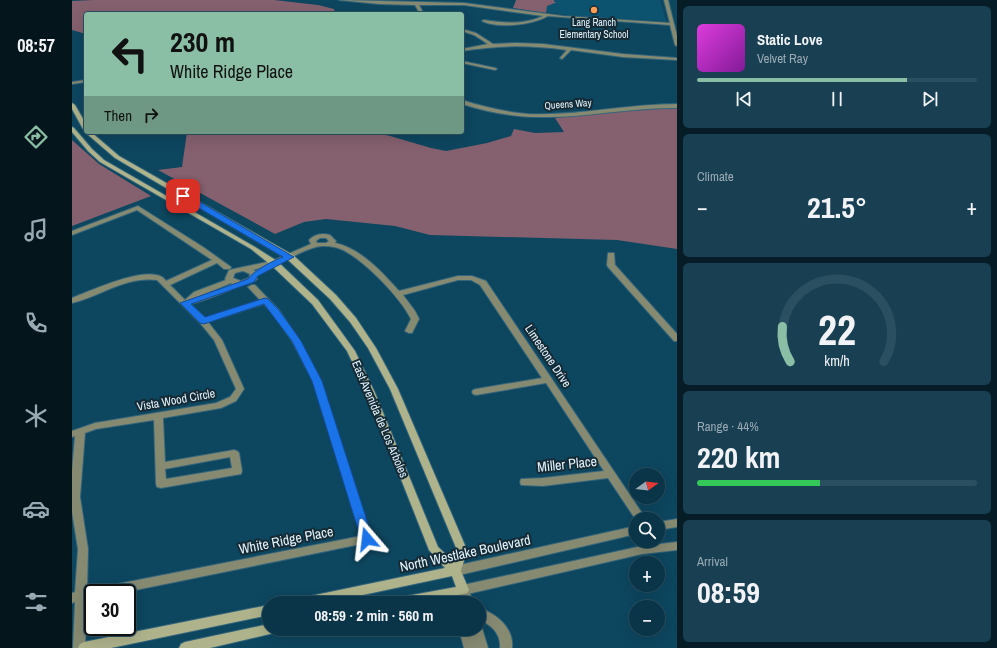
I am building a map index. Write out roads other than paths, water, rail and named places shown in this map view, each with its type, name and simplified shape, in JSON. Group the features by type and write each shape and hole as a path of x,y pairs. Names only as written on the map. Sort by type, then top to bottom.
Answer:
{"main road":[{"path":"72,106 84,126"},
{"name":"East Avenida de Los Arboles","path":"72,129 90,150 102,161 253,248 274,263 315,302 351,351 372,393 434,550 455,571 463,590"},
{"name":"East Avenida de Los Arboles","path":"90,134 117,157 290,257 333,297 353,320 372,348 390,382 462,550 455,571"},
{"name":"North Westlake Boulevard","path":"335,596 455,571"},
{"path":"432,596 463,590"},
{"path":"84,648 262,611"},
{"path":"185,648 262,631"}],"street":[{"path":"341,0 373,3 476,5 547,15 672,24"},
{"path":"666,0 677,44"},
{"path":"416,3 421,12"},
{"path":"484,21 523,23 538,20 547,15"},
{"path":"464,31 475,34 492,45"},
{"path":"464,50 492,45 529,44 640,58 677,59"},
{"path":"562,58 570,49"},
{"path":"464,62 495,70"},
{"path":"72,83 84,81"},
{"name":"Queens Way","path":"464,102 499,111 547,115 566,115 638,106 677,106"},
{"path":"72,233 138,208 227,267"},
{"path":"315,245 312,242 316,237 325,236 331,242 347,250 375,272 413,312 415,319 409,331"},
{"path":"231,281 229,277 232,272 246,270 260,264 274,263 315,245 321,246 331,242"},
{"path":"611,255 611,265 677,339"},
{"path":"166,284 217,260"},
{"path":"185,303 201,299 241,283 251,281 254,274 267,269 274,263"},
{"path":"246,270 254,274"},
{"name":"Vista Wood Circle","path":"72,301 144,276 159,278 204,321 218,340 240,389 233,400 218,406 95,426 76,433"},
{"name":"Limestone Drive","path":"397,294 458,278 472,278 483,283 636,512"},
{"path":"185,303 196,294 231,281 241,283"},
{"name":"White Ridge Place","path":"136,585 367,539 317,381 296,341 276,312 252,287"},
{"path":"204,321 265,300"},
{"path":"476,392 548,380"},
{"path":"158,416 160,466 161,484 237,471 234,453 160,466"},
{"path":"76,433 75,496 83,549 80,648"},
{"name":"Miller Place","path":"525,482 542,482 611,474"},
{"path":"665,525 677,524"},
{"name":"North Westlake Boulevard","path":"455,571 629,532"},
{"path":"463,590 642,550 677,546"},
{"name":"East Avenida de Los Arboles","path":"463,590 465,596"},
{"path":"486,616 500,627 507,645 506,648"},
{"path":"467,636 470,648"},
{"path":"479,636 482,648"}],"place":[{"name":"Lang Ranch Elementary School","path":"594,10"}]}
